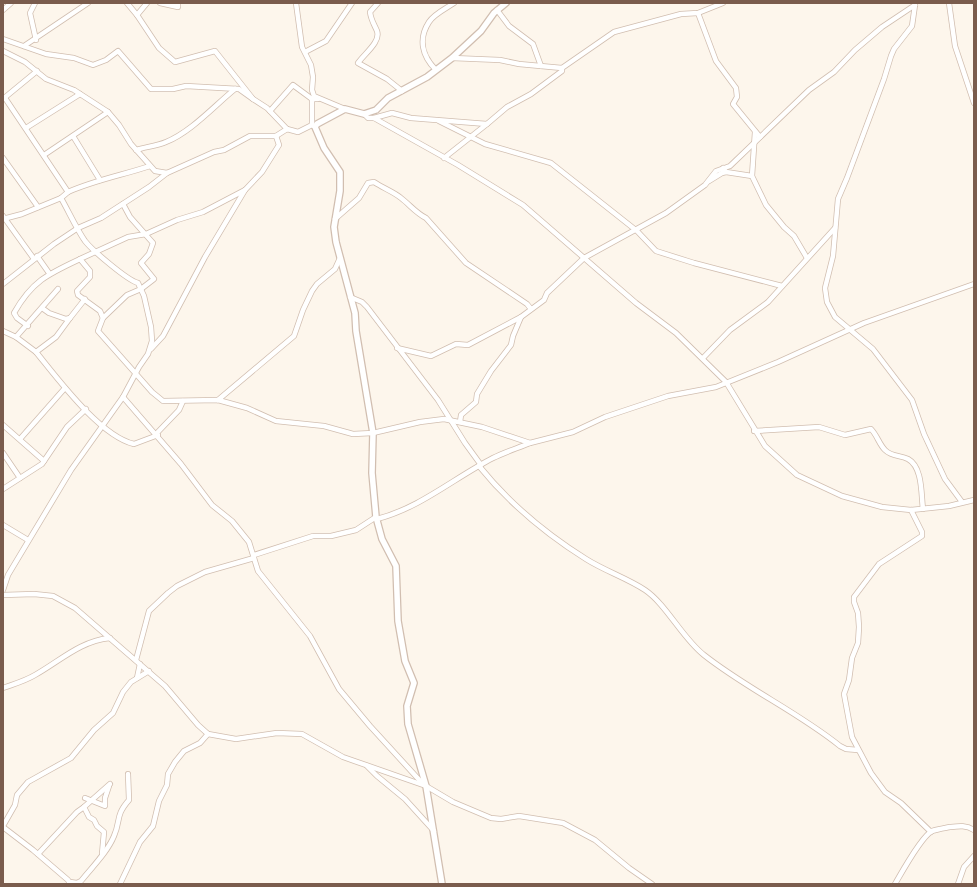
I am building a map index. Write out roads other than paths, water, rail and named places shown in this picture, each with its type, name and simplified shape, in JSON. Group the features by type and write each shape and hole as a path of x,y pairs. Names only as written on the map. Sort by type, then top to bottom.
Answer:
{"street":[{"path":"3,10 11,3"},
{"path":"35,3 30,13 36,40"},
{"path":"24,46 36,40 68,15 88,3"},
{"path":"127,3 159,48 175,62 215,51 253,100"},
{"path":"137,15 147,3"},
{"path":"160,3 178,7 178,3"},
{"path":"296,3 300,34 305,52 311,65 313,76 312,90 314,96 345,109 364,114 368,118 374,118 392,113 411,118 487,124"},
{"path":"305,52 326,41 352,3"},
{"path":"378,3 370,12 372,22 377,32 376,41 358,63 387,79 402,91"},
{"path":"436,70 426,60 422,41 429,21 454,3"},
{"path":"364,114 376,110 388,98 436,70 452,58 481,31 488,20 506,3"},
{"path":"444,158 471,138 507,107 531,94 562,71 562,68 614,32 681,14 698,13 723,3"},
{"path":"949,3 955,46 974,103"},
{"path":"725,170 809,90 834,72 855,50 882,27 916,4"},
{"path":"916,4 913,8 912,26 894,49 891,56 884,79 838,199 833,256 825,284 826,295 831,311 849,329 873,349 912,400 924,434 942,472 962,502"},
{"path":"497,10 509,26 533,44 541,66"},
{"path":"698,13 716,61 736,88 737,97 733,104 754,132 760,137"},
{"path":"3,39 46,54 74,58 93,65 106,60 118,51 151,90 173,89 186,86 239,89 270,111 287,129 298,132 314,126 345,109"},
{"path":"3,51 25,62 46,79 80,94 108,112 136,150 150,166 155,171 167,173"},
{"path":"452,58 482,58 562,68"},
{"path":"37,71 4,98 26,128 68,192"},
{"path":"270,111 293,85 312,99 319,99"},
{"path":"136,150 166,142 191,128 235,89"},
{"path":"26,128 80,94"},
{"path":"312,99 314,126 324,148 340,172 340,191 335,220 336,242 355,313 356,331 373,434 372,473 377,518 382,539 396,566 399,627 405,661 414,683 407,706 408,724 425,786 435,832 442,884"},
{"path":"44,155 108,112"},
{"path":"374,118 493,186 523,205 636,303 676,333 726,382 754,431 774,456 797,475 842,496 882,507 911,510 974,500"},
{"path":"438,121 471,138 516,154 547,160 634,229 660,252 694,263 782,286"},
{"path":"3,284 35,258 78,228 101,218 167,173 210,153 224,150 250,136 276,136 287,129"},
{"path":"754,132 752,176 766,204 784,227 794,236 807,258"},
{"path":"73,136 100,180"},
{"path":"3,590 8,575 71,470 123,397 149,351 163,336 205,257 245,190 262,172 279,145 276,136"},
{"path":"3,158 38,207"},
{"path":"49,273 35,258 4,217 22,214 61,198 68,192 100,180 150,166"},
{"path":"397,348 431,356 456,344 468,345 521,317 544,300 547,293 584,258 634,229 666,213 708,182 716,171 725,170 752,176"},
{"path":"335,220 359,198 368,183 374,182 400,197 420,215 426,218 466,263 527,304 531,309"},
{"path":"28,326 17,318 14,313 31,287 49,273 98,252 128,237 146,234 177,220 203,212 245,190"},
{"path":"61,198 86,242 126,277 138,283 151,327 152,341 149,351"},
{"path":"123,204 130,217 146,234 152,243 149,254 141,263 154,279 141,289 127,295 103,318 98,330 135,374 163,401 218,400 247,408 276,421 324,426 353,434 373,434 432,420 452,421 460,422 530,443"},
{"path":"703,358 730,330 762,306 835,228"},
{"path":"218,400 294,336 303,310 312,291 317,284 335,268 340,258"},
{"path":"80,259 90,272 90,277 77,291 78,295 100,311 103,318"},
{"path":"137,678 138,662 149,611 177,586 205,572 254,557 318,534 331,536 356,530 377,518 401,512 494,458 530,443 573,432 605,417 661,398 702,390 726,382 778,362 849,329 974,284"},
{"path":"16,337 28,326 58,289"},
{"path":"350,297 362,302 452,421 464,443 480,466 507,498 564,544 586,559 651,594 704,655 772,701 800,716 840,746 846,749 858,750"},
{"path":"36,352 56,337 85,299"},
{"path":"42,308 66,320 70,318"},
{"path":"460,422 461,415 476,402 477,394 491,371 511,345 521,317"},
{"path":"3,331 16,337 36,352 65,388 102,426 119,439 134,444 157,435 179,410 183,401"},
{"path":"20,439 65,388"},
{"path":"123,397 196,482 212,505 232,521 250,542 258,571 312,640 334,682 344,696 425,786"},
{"path":"3,489 37,468 44,461 67,427 86,409"},
{"path":"3,425 44,461"},
{"path":"754,431 819,427 845,435 871,429 884,449 893,456 908,459 915,466 920,478 923,509"},
{"path":"3,454 20,478"},
{"path":"911,510 922,532 922,536 879,564 854,597 859,627 858,643 852,658 849,680 844,694 852,737 858,750 885,792 901,803 932,832"},
{"path":"3,525 28,540"},
{"path":"3,595 34,594 53,596 74,608 149,671 178,699 198,725 208,734 236,739 277,733 297,733 343,757 425,786 453,802 491,818 501,819 519,816 562,823 596,840 629,868 652,884"},
{"path":"3,688 35,675 78,647 99,639 110,638"},
{"path":"128,774 129,800 119,813 114,835 102,854 81,881 71,884 38,854 3,827 15,805 17,795 28,782 71,758 94,730 113,713 123,692 137,678 149,671"},
{"path":"120,884 140,842 153,826 159,801 167,785 168,774 175,762 184,751 200,743 208,734"},
{"path":"366,765 405,799 435,832"},
{"path":"38,854 77,812 84,807 92,800 110,784 105,798 105,806 92,800 85,798"},
{"path":"84,807 89,817 94,820 96,826 104,832 102,854"},
{"path":"895,884 914,852 932,832 959,826 969,827 974,830"},
{"path":"958,884 964,867 974,856"}]}
